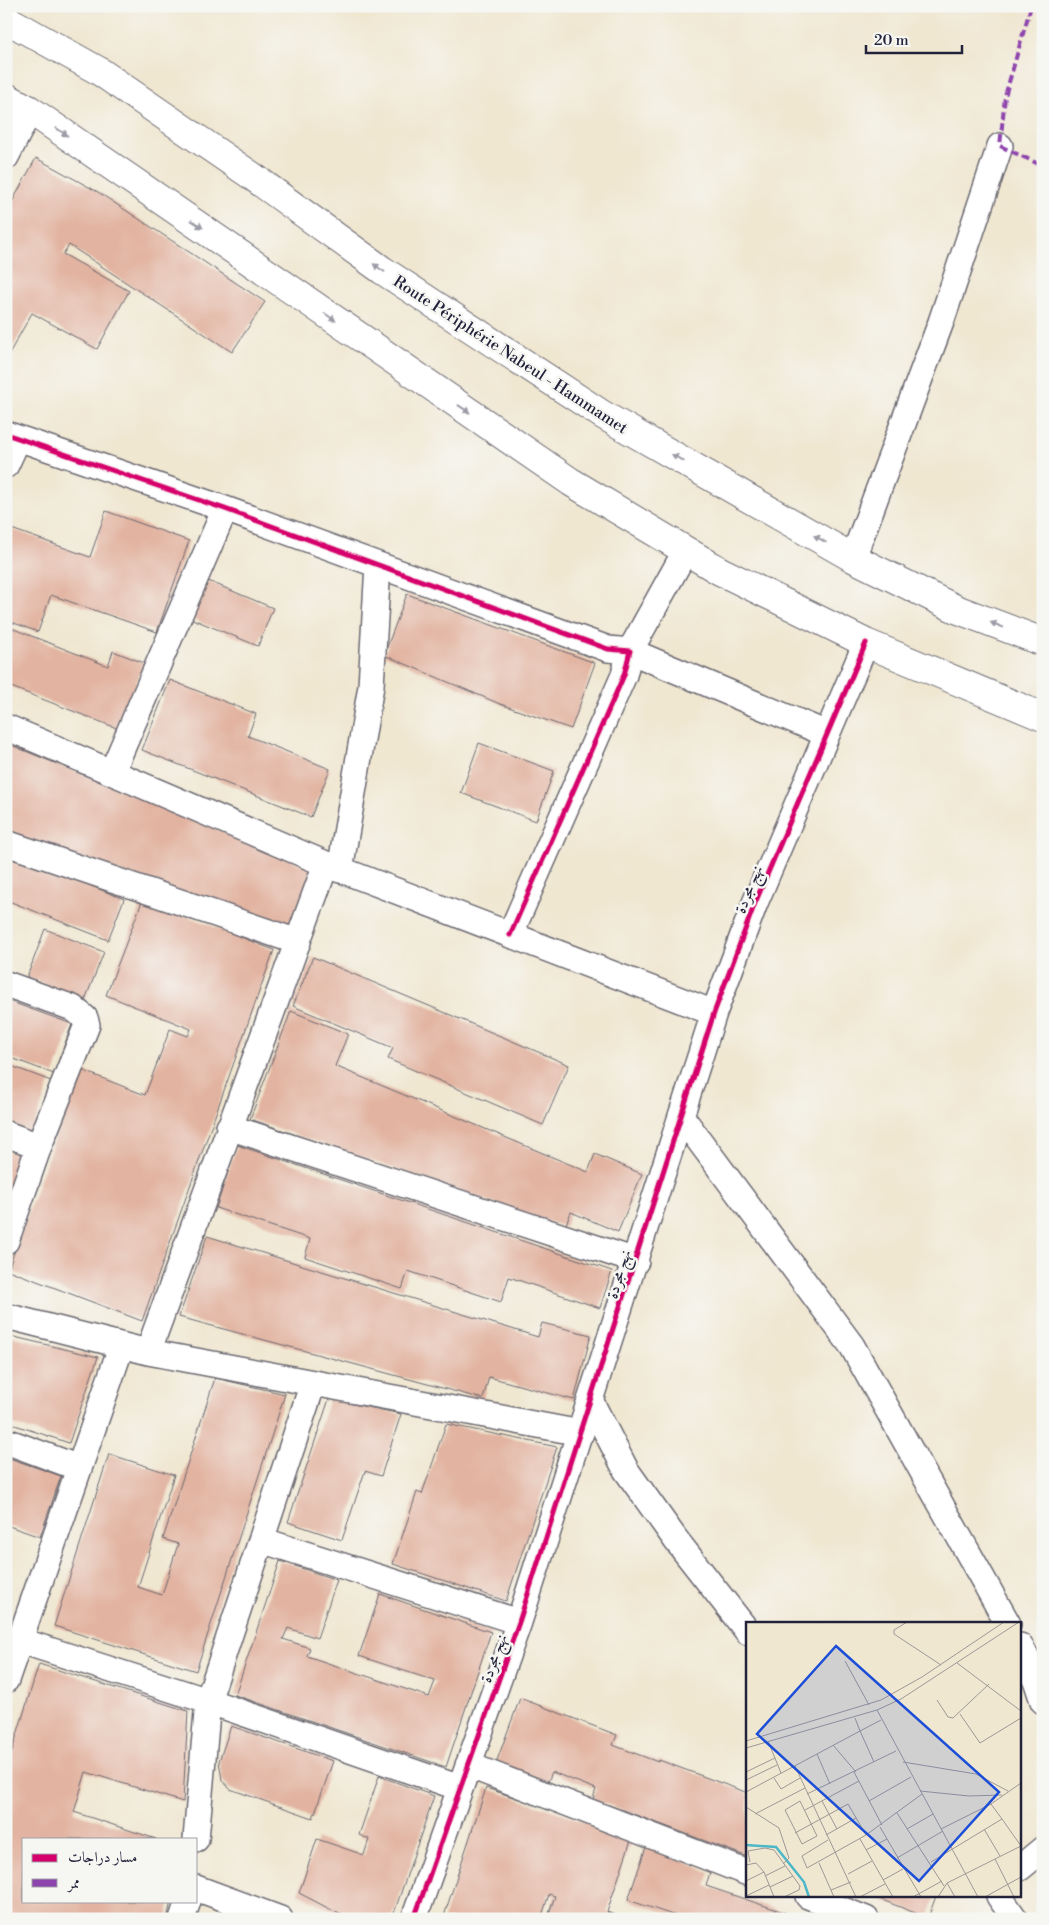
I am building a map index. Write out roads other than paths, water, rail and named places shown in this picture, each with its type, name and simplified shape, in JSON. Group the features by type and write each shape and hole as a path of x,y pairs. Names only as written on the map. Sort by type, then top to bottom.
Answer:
{"highway":[{"name":"Route Périphérie Nabeul - Hammamet","path":"6,19 99,71 252,176 382,270 603,415 853,558 956,608 1043,642"},
{"path":"6,97 30,110 572,482 720,571 866,644 1043,718"}],"street":[{"path":"6,157 30,110"},
{"path":"853,558 940,322 1000,146"},
{"path":"6,465 12,437 225,509 608,649 630,651 827,734"},
{"path":"112,772 225,509"},
{"path":"510,935 624,675 630,651 686,550"},
{"path":"148,1352 229,1126 298,942 333,867 371,686 378,565"},
{"name":"نهج مجردة","path":"414,1919 519,1622 582,1433 714,1013 755,903 866,644"},
{"path":"6,727 333,867 714,1013"},
{"path":"6,842 298,942"},
{"path":"6,984 73,1008 86,1018 87,1025 39,1146 6,1241"},
{"path":"681,1116 852,1346 1007,1622"},
{"path":"229,1126 636,1261"},
{"path":"6,1134 39,1146"},
{"path":"6,1316 121,1347 582,1433"},
{"path":"6,1680 18,1640 121,1347"},
{"path":"196,1838 208,1701 313,1383"},
{"path":"591,1402 626,1470 676,1540 746,1629"},
{"path":"6,1441 79,1468"},
{"path":"262,1540 519,1622"},
{"path":"18,1640 208,1701 464,1776 746,1872"},
{"path":"1022,1649 1031,1665 1043,1701"},
{"path":"1022,1866 1043,1849"},
{"path":"198,1889 280,1919"},
{"path":"813,1898 866,1919"},
{"path":"1000,1898 1015,1919"},
{"path":"182,1919 188,1902"}]}
